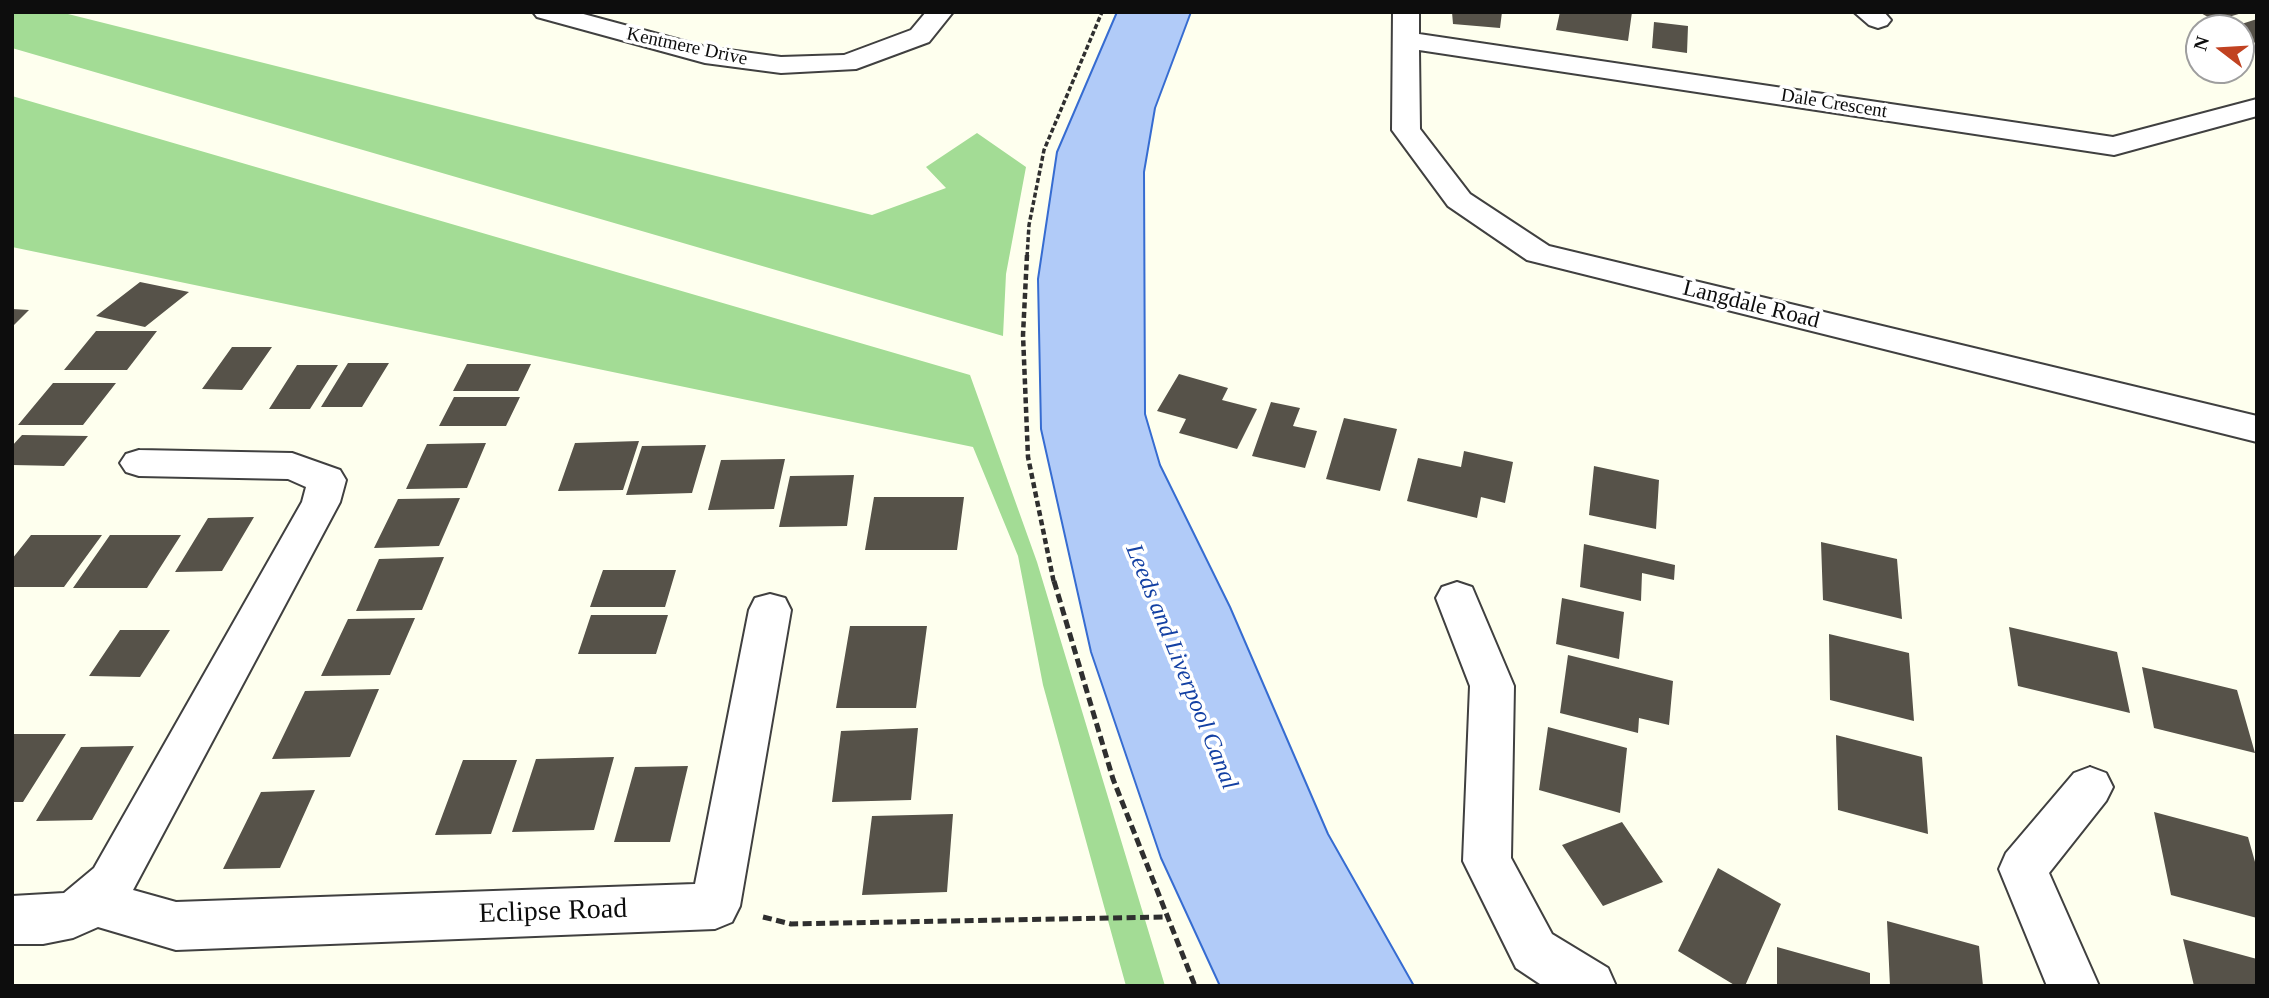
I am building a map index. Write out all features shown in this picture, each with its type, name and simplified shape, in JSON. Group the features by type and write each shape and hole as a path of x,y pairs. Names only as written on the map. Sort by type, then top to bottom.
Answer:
{"street":[{"name":"Kentmere Drive","path":"546,12 705,55 780,65 847,63 920,36 940,12"},
{"name":"Dale Crescent","path":"1406,26 2114,146 2257,107"},
{"name":"Langdale Road","path":"1406,26 1406,130 1459,200 1538,253 2257,429"},
{"path":"12,920 43,920 73,915 93,902 111,884 321,502 327,480 292,466 139,463"},
{"path":"1457,598 1492,686 1487,861 1534,951 1590,986"},
{"path":"715,906 770,610"},
{"path":"2073,986 2023,869 2090,787"},
{"name":"Eclipse Road","path":"93,902 176,926 715,906"}],"path":[{"path":"1102,12 1044,150 1029,225 1023,335 1028,457 1058,600 1101,741 1113,779 1195,986"},
{"path":"715,906 791,924 1168,917"}],"green space":[{"path":"12,12 60,12 872,215 946,188 926,167 977,133 1026,167 1006,274 1003,336 12,48"},
{"path":"12,96 970,375 1037,562 1165,986 1126,986 1043,685 1018,556 973,447 12,247"}],"water":[{"name":"Leeds and Liverpool Canal","path":"1117,12 1191,12 1155,108 1144,172 1145,414 1160,465 1230,607 1328,834 1414,986 1220,986 1161,858 1091,652 1041,429 1038,279 1057,152"}],"building":[{"path":"1452,12 1502,12 1500,28 1453,24"},
{"path":"1560,12 1632,12 1628,41 1556,30"},
{"path":"2199,12 2242,12 2239,14"},
{"path":"2257,19 2255,42 2255,20"},
{"path":"1654,22 1688,26 1687,53 1652,48"},
{"path":"140,282 189,292 145,327 96,316"},
{"path":"12,309 29,310 12,327"},
{"path":"96,331 157,331 127,370 64,370"},
{"path":"232,347 272,347 242,390 202,389"},
{"path":"348,363 389,363 362,407 321,407"},
{"path":"467,364 531,364 518,391 453,391"},
{"path":"297,365 338,365 310,409 269,409"},
{"path":"1179,374 1228,388 1222,400 1257,409 1237,449 1179,433 1186,419 1157,411"},
{"path":"53,383 116,383 83,425 18,425"},
{"path":"454,397 520,397 506,426 439,426"},
{"path":"1271,402 1300,408 1293,426 1317,431 1305,468 1252,456"},
{"path":"1344,418 1397,429 1380,491 1326,479"},
{"path":"22,435 88,436 64,466 12,465 12,446"},
{"path":"639,441 623,490 558,491 575,443"},
{"path":"486,443 467,488 406,489 427,444"},
{"path":"706,445 692,493 626,495 642,446"},
{"path":"1464,451 1513,462 1505,503 1481,497 1477,518 1407,501 1418,458 1461,467"},
{"path":"785,459 774,509 708,510 721,460"},
{"path":"1594,466 1659,480 1656,529 1589,515"},
{"path":"854,475 847,526 779,527 790,476"},
{"path":"874,497 964,497 957,550 865,550"},
{"path":"460,498 439,546 374,548 398,499"},
{"path":"254,517 222,571 175,572 208,518"},
{"path":"31,535 102,535 64,587 12,587 12,559"},
{"path":"110,535 181,535 147,588 73,588"},
{"path":"1821,542 1897,559 1902,619 1823,600"},
{"path":"1584,544 1675,565 1674,580 1642,573 1641,601 1580,587"},
{"path":"444,557 422,610 356,611 379,559"},
{"path":"603,570 676,570 665,607 590,607"},
{"path":"1562,598 1624,612 1619,659 1556,644"},
{"path":"591,615 668,615 656,654 578,654"},
{"path":"415,618 390,675 321,676 348,619"},
{"path":"850,626 927,626 916,708 836,708"},
{"path":"2009,627 2117,652 2130,713 2018,686"},
{"path":"120,630 170,630 140,677 89,676"},
{"path":"1829,634 1909,653 1914,721 1830,700"},
{"path":"1568,655 1673,681 1669,725 1639,718 1638,733 1560,713"},
{"path":"2142,667 2237,690 2255,753 2154,728"},
{"path":"379,689 350,757 272,759 305,691"},
{"path":"1548,727 1627,748 1620,813 1539,790"},
{"path":"918,728 911,800 832,802 841,731"},
{"path":"12,734 66,734 23,802 12,802"},
{"path":"1836,735 1922,757 1928,834 1838,810"},
{"path":"134,746 92,820 36,821 81,747"},
{"path":"614,757 594,830 512,832 536,759"},
{"path":"463,760 517,760 491,834 435,835"},
{"path":"688,766 670,842 614,842 635,767"},
{"path":"315,790 280,868 223,869 261,792"},
{"path":"2154,812 2248,837 2257,869 2257,918 2171,895"},
{"path":"953,814 947,892 862,895 872,816"},
{"path":"1622,822 1663,882 1603,906 1562,845"},
{"path":"1718,868 1781,904 1745,986 1736,986 1678,951"},
{"path":"1887,921 1979,946 1983,986 1890,986"},
{"path":"2183,939 2257,959 2257,986 2194,986"},
{"path":"1777,947 1870,973 1870,986 1777,986"}]}
